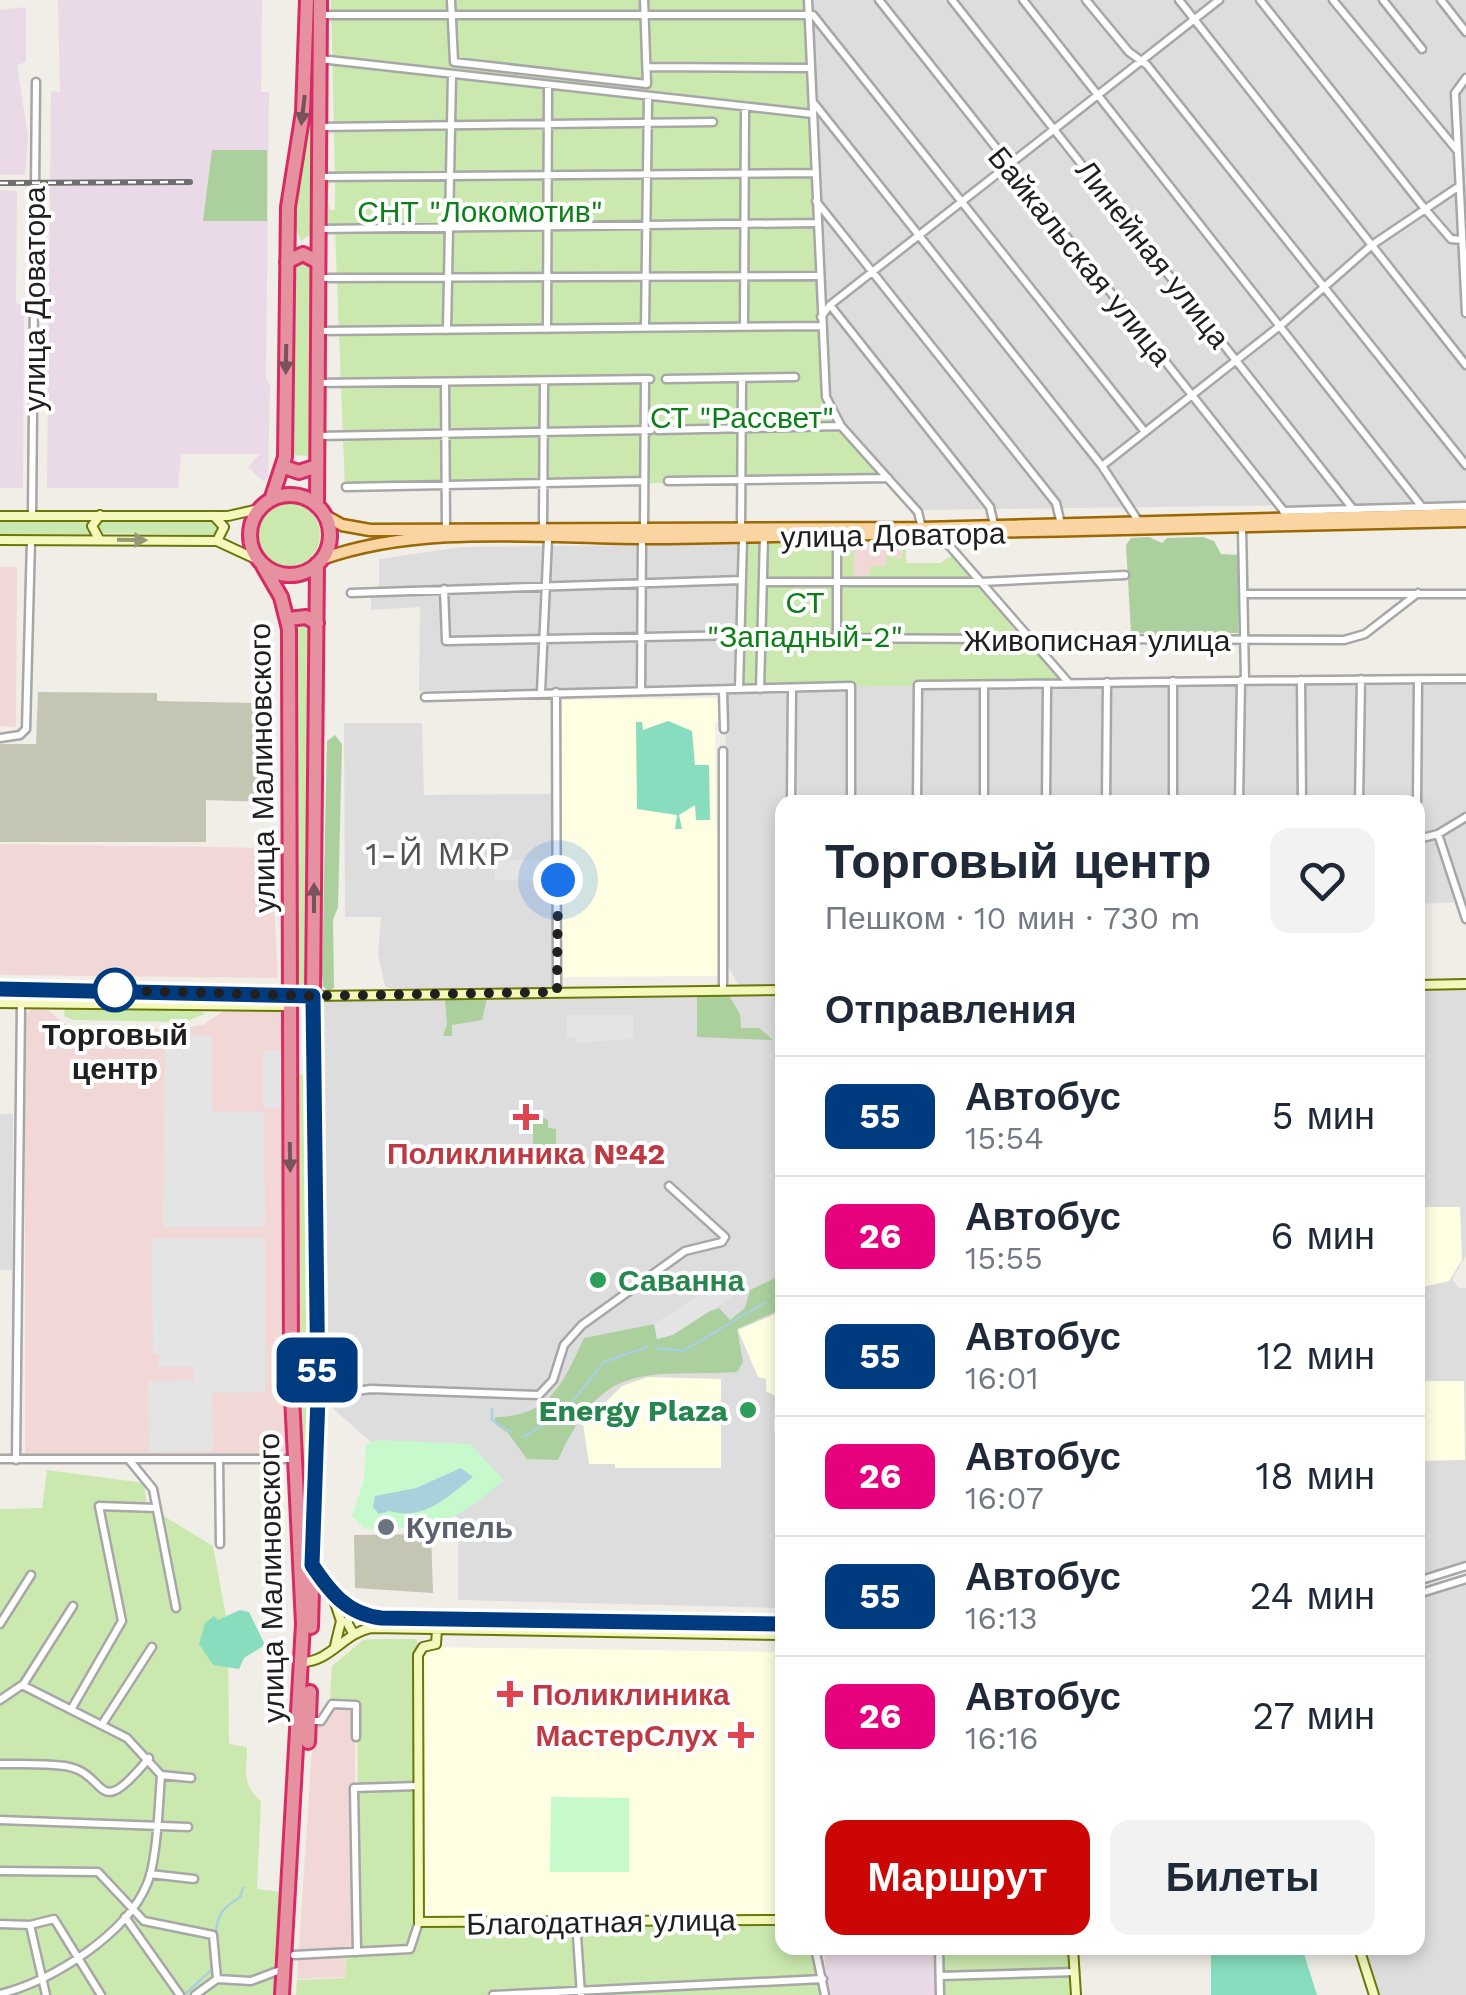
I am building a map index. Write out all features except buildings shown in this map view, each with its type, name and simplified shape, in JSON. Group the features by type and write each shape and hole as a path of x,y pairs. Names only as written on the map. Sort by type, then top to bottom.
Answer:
{"highway":[{"path":"307,0 306,87 287,238 284,467 250,534 261,563 295,575 320,562 330,536 320,510 317,466 320,0"},
{"path":"287,238 304,245 318,234"},
{"path":"286,262 303,254 318,262"},
{"path":"284,467 299,472 317,466"},
{"path":"265,505 295,496 320,510"},
{"name":"улица Малиновского","path":"282,1995 307,1662 318,1396 313,996 320,562"},
{"name":"улица Малиновского","path":"261,563 288,619 288,999 296,1458 309,1721 291,1995"},
{"path":"288,619 306,616 317,623"},
{"path":"289,1060 302,1064 314,1060"},
{"path":"289,1076 302,1071 314,1075"}],"main road":[{"name":"улица Доватора","path":"320,510 362,530 546,534"},
{"name":"улица Доватора","path":"320,562 357,549 436,538 1139,523 1284,515 1466,518"},
{"name":"улица Доватора","path":"742,532 764,536 940,535 1466,518"},
{"path":"357,549 354,538 362,530"}],"street":[{"path":"451,0 454,62 648,83 644,0"},
{"path":"808,0 817,276 826,397 841,426 918,512 922,528"},
{"name":"Байкальская улица","path":"879,0 1284,515"},
{"name":"Линейная улица","path":"952,0 1353,508"},
{"path":"1023,0 1422,508"},
{"path":"1086,0 1129,52 1142,60 1466,465"},
{"path":"1180,0 1466,365"},
{"path":"821,322 830,305 1219,0"},
{"path":"1260,0 1425,209 1451,238 1462,240"},
{"path":"1333,0 1456,150"},
{"path":"1383,0 1422,48"},
{"path":"1441,0 1466,32"},
{"path":"320,15 810,13"},
{"path":"810,13 966,202 1146,432"},
{"path":"320,59 813,114"},
{"path":"649,67 811,68"},
{"path":"447,330 452,75"},
{"path":"1466,78 1455,94 1466,313"},
{"name":"улица Доватора","path":"32,516 36,82"},
{"path":"546,329 548,86"},
{"path":"645,327 648,97"},
{"path":"813,102 1102,466 1138,514 1139,523"},
{"path":"744,326 745,107"},
{"path":"319,127 713,122"},
{"path":"318,177 814,173"},
{"path":"1102,466 1281,325 1372,245 1458,187"},
{"path":"815,199 1056,503 1061,525"},
{"path":"318,234 448,228 816,224"},
{"path":"318,278 817,276"},
{"path":"819,302 830,305 990,507 994,526"},
{"path":"318,331 821,322"},
{"path":"666,379 794,377"},
{"path":"740,690 742,378"},
{"path":"318,383 648,379 651,430 644,481 641,690"},
{"path":"541,692 546,584 544,380"},
{"path":"446,382 446,530"},
{"path":"318,436 841,426"},
{"path":"668,481 889,478"},
{"path":"346,487 644,481"},
{"path":"0,516 214,516 265,505"},
{"name":"улица Доватора","path":"1284,515 1353,508 1466,506"},
{"path":"100,515 92,526 100,540"},
{"path":"214,516 224,527 217,541"},
{"path":"1240,795 1245,641 1242,528"},
{"path":"940,535 1068,682"},
{"path":"760,689 764,536"},
{"path":"837,536 838,639"},
{"path":"0,540 217,541 261,563"},
{"path":"0,738 20,735 26,729 31,540"},
{"path":"764,582 980,582 1125,576"},
{"path":"351,593 742,580"},
{"path":"444,589 444,640 741,635"},
{"name":"Живописная улица","path":"761,638 1356,638 1418,593"},
{"path":"1244,594 1466,594"},
{"path":"1360,795 1361,679"},
{"path":"1301,680 1302,795"},
{"path":"1418,680 1418,795"},
{"path":"918,795 918,685 1046,688 1068,682 1466,680"},
{"path":"1173,681 1173,795"},
{"path":"1106,795 1107,682"},
{"path":"424,697 851,686 850,795"},
{"path":"984,686 984,795"},
{"path":"791,795 792,688"},
{"path":"1046,688 1046,795"},
{"path":"723,690 724,729"},
{"path":"556,692 557,992"},
{"path":"723,751 723,990"},
{"path":"1425,837 1438,834 1466,816"},
{"path":"1438,834 1466,919"},
{"path":"1425,984 1466,984"},
{"path":"288,999 271,992 4,989 4,1003 271,1006 313,996 775,990"},
{"path":"16,1460 21,989"},
{"path":"32,989 32,1003"},
{"path":"271,992 271,1006"},
{"path":"318,1396 371,1389 540,1395 549,1388 568,1338 582,1325 685,1251 722,1242 724,1237 668,1186"},
{"path":"0,1460 296,1458"},
{"path":"220,1459 220,1544"},
{"path":"129,1460 153,1488 176,1608"},
{"path":"72,1708 122,1621 99,1506 156,1508"},
{"path":"312,1565 331,1593 340,1620 334,1648"},
{"path":"1425,1580 1466,1566"},
{"path":"0,1624 31,1575"},
{"path":"1425,1592 1466,1579"},
{"path":"331,1593 354,1611 381,1618 775,1624"},
{"path":"0,1700 22,1685 74,1606"},
{"path":"352,1633 347,1622 354,1611"},
{"path":"503,1631 507,1626 504,1620"},
{"path":"520,1620 516,1626 520,1632"},
{"path":"307,1662 352,1633 371,1628 775,1635"},
{"path":"294,1956 410,1948 419,1922 418,1656 423,1647 436,1644 437,1630"},
{"path":"103,1723 152,1647"},
{"path":"0,1994 42,1980 79,1958 133,1908 150,1874 161,1775 149,1758 103,1723 22,1685"},
{"path":"309,1721 321,1721 327,1708 338,1702 356,1706 356,1736"},
{"path":"0,1764 70,1766 103,1791 115,1791 125,1787 149,1758"},
{"path":"161,1775 191,1778"},
{"path":"357,1952 354,1788 418,1786"},
{"path":"0,1820 188,1827"},
{"path":"0,1872 98,1872 144,1921 213,1935 217,1980"},
{"path":"150,1874 194,1879"},
{"path":"126,1917 180,1995"},
{"path":"0,1924 30,1925 54,1919 101,1995"},
{"name":"Благодатная улица","path":"419,1922 775,1920"},
{"path":"576,1921 580,1991"},
{"path":"30,1925 46,1995"},
{"path":"817,1955 824,1995"},
{"path":"940,1955 940,1995"},
{"path":"1074,1955 1076,1995"},
{"path":"1360,1955 1374,1995"},
{"path":"195,1995 217,1980 251,1981 284,1968"},
{"path":"940,1976 1075,1972"},
{"path":"494,1995 824,1979"},
{"path":"747,1982 747,1995"}],"shaded area":[{"path":"58,0 262,0 261,92 269,92 266,379 270,385 268,476 264,482 248,467 260,454 181,454 178,488 47,488 51,91 60,92"},
{"path":"809,0 1466,0 1466,503 920,510 844,422 828,393"},
{"path":"26,7 26,62 17,65 28,137 25,175 0,175 0,10"},
{"path":"0,190 17,191 16,303 24,306 23,488 0,488"},
{"path":"855,542 902,542 902,559 854,580"},
{"path":"742,544 738,687 419,691 420,607 371,610 371,596 379,595 379,559 462,547"},
{"path":"0,567 17,567 16,727 0,726"},
{"path":"1466,683 1466,912 1462,902 1425,904 1425,795 775,795 775,986 739,986 728,966 725,691 857,686"},
{"path":"38,692 157,693 157,701 260,703 261,802 206,800 206,842 0,842 0,744 36,744"},
{"path":"719,698 719,722 715,723 718,976 561,977 562,700"},
{"path":"344,723 422,723 424,795 552,794 551,987 394,990 385,986 378,954 381,917 345,917"},
{"path":"0,844 271,848 278,978 0,975"},
{"path":"548,859 548,880 495,880 495,860"},
{"path":"1425,988 1466,989 1466,1256 1452,1279 1459,1288 1466,1288 1466,1560 1425,1574"},
{"path":"775,994 775,1608 458,1600 458,1518 321,1398 319,1002 324,998"},
{"path":"34,1007 48,1010 69,1027 183,1029 205,1024 225,1010 285,1010 290,1459 25,1456 25,1025 26,1014"},
{"path":"567,1015 633,1015 633,1039 577,1043 577,1037 567,1037"},
{"path":"165,1036 212,1036 212,1112 264,1112 265,1227 163,1227"},
{"path":"263,1051 281,1051 282,1108 263,1108"},
{"path":"0,1114 13,1114 12,1270 0,1270"},
{"path":"1425,1207 1460,1207 1462,1260 1449,1281 1425,1286"},
{"path":"265,1238 265,1392 212,1393 213,1451 149,1452 148,1381 194,1380 193,1367 159,1367 159,1354 153,1354 152,1239"},
{"path":"729,1275 739,1292 673,1335 657,1339 654,1324"},
{"path":"775,1314 775,1396 766,1391 766,1379 758,1377 738,1330"},
{"path":"648,1377 721,1379 721,1468 615,1468 615,1464 589,1464 583,1424 622,1386"},
{"path":"1464,1381 1465,1460 1425,1461 1425,1382"},
{"path":"431,1534 433,1593 355,1588 354,1535"},
{"path":"1466,1584 1466,1995 1380,1995 1366,1955 1425,1955 1425,1597"},
{"path":"430,1647 775,1652 775,1916 421,1921 421,1653"},
{"path":"331,1706 355,1707 355,1950 345,1951 345,1977 297,1979 314,1718 325,1717"},
{"path":"824,1955 937,1955 939,1995 829,1995"}],"green space":[{"path":"312,0 311,234 301,241 295,227 310,95"},
{"path":"331,0 808,0 827,393 842,422 892,479 345,489 335,230 328,228 328,200 330,210 335,210 335,181 330,181 328,195 328,179 335,178"},
{"path":"212,150 267,150 267,221 203,221"},
{"path":"308,260 313,267 311,456 291,455 293,263"},
{"path":"288,503 311,512 320,535 311,558 288,567 265,558 256,535 265,512"},
{"path":"89,518 90,534 0,534 0,519"},
{"path":"100,519 214,519 220,528 213,535 103,533 98,529"},
{"path":"1149,537 1162,543 1167,538 1203,537 1214,541 1221,554 1240,555 1238,633 1131,633 1126,545 1131,538"},
{"name":"СТ \"Западный-2\"","path":"855,542 854,579 870,574 870,566 886,566 886,556 902,559 902,542 906,542 906,563 941,563 952,555 1031,633 1066,680 1044,685 738,687 742,544"},
{"path":"298,622 307,622 310,631 308,990 292,990"},
{"path":"668,721 692,731 695,765 709,765 710,820 696,820 695,805 679,815 682,829 675,829 677,815 637,809 636,722 642,722 643,730"},
{"path":"335,735 342,744 338,907 333,920 334,988 328,991 323,986 322,973 327,741"},
{"path":"697,994 728,994 740,1014 741,1028 759,1028 773,1040 697,1037"},
{"path":"445,998 487,998 482,1020 452,1025 452,1036 443,1036 447,1024"},
{"path":"65,1008 198,1009 205,1014 185,1022 73,1020 64,1016"},
{"path":"308,1076 313,1390 307,1540 298,1427 293,1078"},
{"path":"533,1113 548,1120 548,1128 556,1129 556,1168 533,1168"},
{"path":"775,1278 775,1312 737,1329 743,1362 737,1372 651,1375 610,1389 592,1404 575,1427 558,1460 527,1459 508,1433 495,1424 495,1417 530,1411 553,1394 584,1338 655,1324 657,1339 693,1317 719,1308 730,1320 745,1308 750,1290"},
{"path":"381,1440 470,1444 504,1480 470,1507 440,1521 408,1528 365,1529 352,1516 364,1480 366,1444"},
{"path":"47,1470 144,1483 147,1506 213,1546 228,1627 229,1744 247,1747 248,1783 261,1802 257,1889 282,1892 276,1995 0,1995 0,1509 42,1508"},
{"path":"240,1610 249,1612 265,1645 244,1658 239,1669 213,1665 199,1644 205,1623 214,1616 218,1620"},
{"path":"417,1639 417,1925 775,1922 775,1955 813,1955 821,1995 296,1995 297,1980 345,1978 346,1954 359,1953 357,1703 330,1699 332,1666 363,1640"},
{"path":"551,1797 629,1798 629,1872 550,1872"},
{"path":"942,1955 1070,1955 1073,1995 942,1995"},
{"path":"1211,1955 1304,1955 1317,1995 1211,1995"}],"water":[{"path":"461,1468 473,1477 424,1510 379,1514 373,1507 375,1496 416,1488"}],"waterway":[{"path":"656,1348 683,1351 764,1303"},
{"path":"523,1437 563,1413 604,1362 647,1347"},
{"path":"492,1409 492,1420 511,1432"},
{"path":"216,1934 222,1912 240,1897 243,1888"},
{"path":"184,1995 215,1967"}],"railway":[{"path":"0,183 190,182"}],"bus line":[{"name":"55","path":"0,989 288,992 313,996 318,1396 312,1565 331,1593 345,1605 362,1615 381,1618 775,1624"}],"place":[{"name":"Торговый центр","path":"115,990"},
{"name":"Поликлиника №42","path":"526,1117"},
{"name":"Саванна","path":"598,1280"},
{"name":"Energy Plaza","path":"748,1410"},
{"name":"Купель","path":"386,1527"},
{"name":"Поликлиника","path":"510,1694"},
{"name":"МастерСлух","path":"741,1735"}],"district":[{"name":"1-Й МКР","path":"439,854"}],"route":[{"path":"115,990 104,990 288,992 313,996 557,992 558,880"}],"park label":[{"name":"СНТ \"Локомотив\"","path":"480,211"},
{"name":"СТ \"Рассвет\"","path":"742,417"}]}
